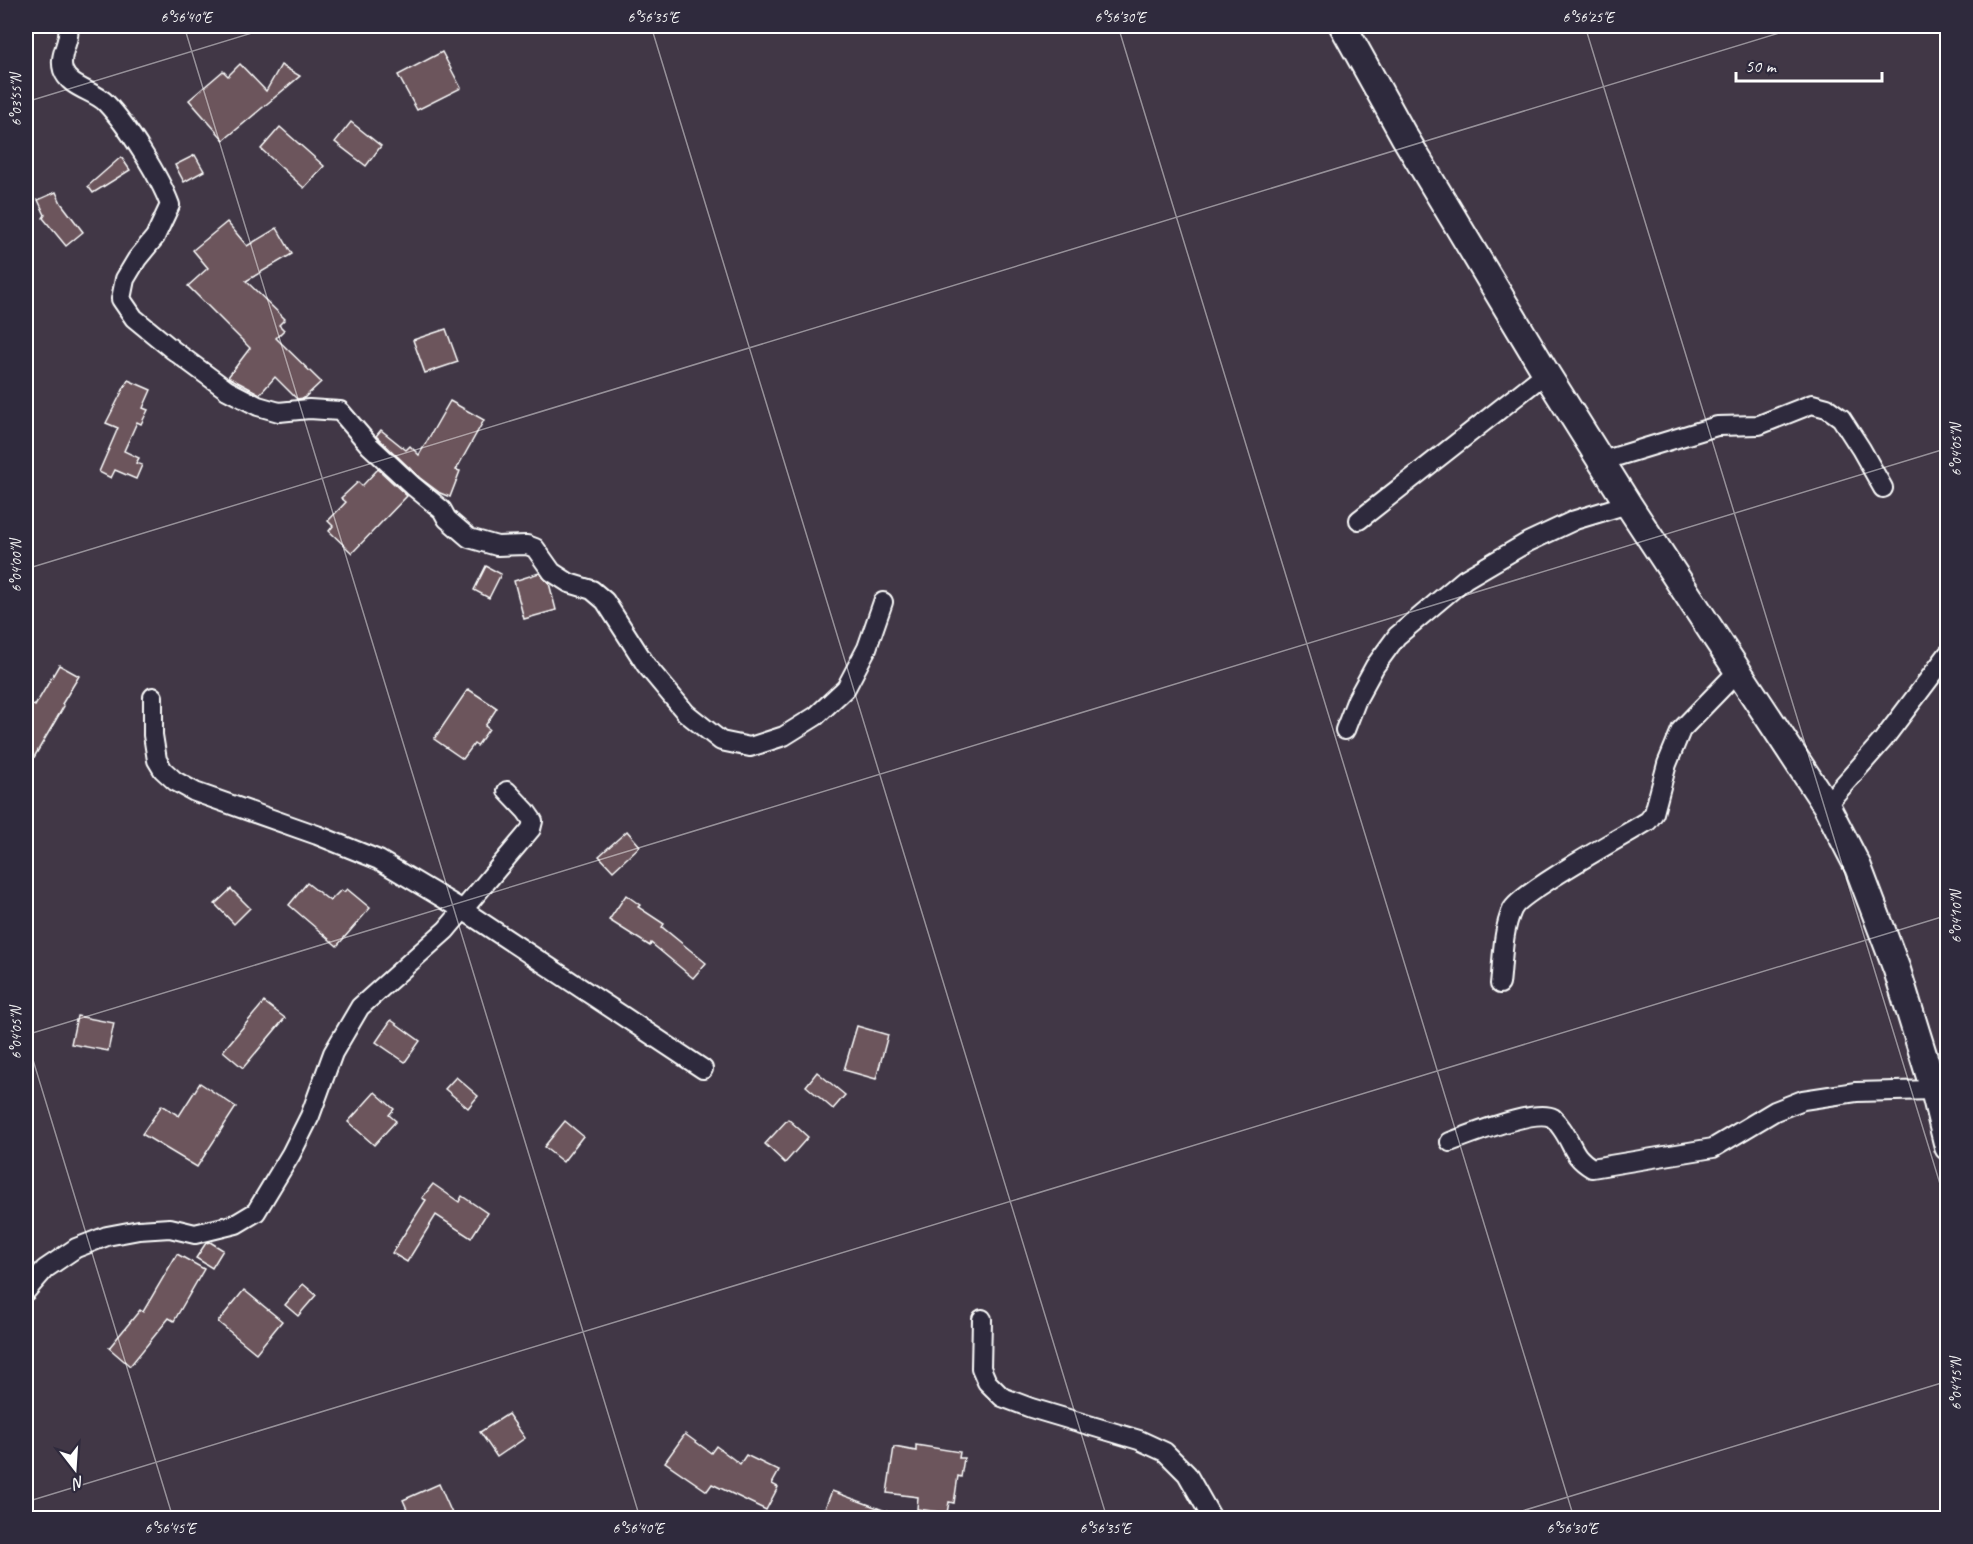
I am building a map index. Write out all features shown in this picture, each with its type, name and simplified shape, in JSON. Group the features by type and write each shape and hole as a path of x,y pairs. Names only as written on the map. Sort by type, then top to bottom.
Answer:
{"main road":[{"path":"1343,26 1404,136 1546,373 1628,504 1826,806 1858,867 1897,970 1934,1090 1947,1147"}],"street":[{"path":"68,26 66,46 61,57 63,72 73,82 105,102 153,171 170,205 154,237 136,259 125,279 121,299 134,318 172,350 227,390 258,406 279,412 309,409 340,411 370,446 412,486 442,510 447,519 469,538 496,546 527,545 535,548 552,572 569,583 592,590 605,601 646,665 686,712 721,741 750,747 784,736 816,716 846,687 867,648 883,602"},
{"path":"1359,520 1546,373"},
{"path":"1602,461 1717,426 1759,425 1812,404 1827,408 1840,418 1861,449 1882,488"},
{"path":"1345,730 1357,699 1375,666 1397,636 1466,579 1528,542 1575,520 1628,504"},
{"path":"1826,806 1883,740 1947,656"},
{"path":"1500,984 1505,933 1512,908 1543,884 1648,821 1654,813 1667,764 1681,730 1738,671"},
{"path":"153,697 153,735 157,760 163,770 175,780 195,792 317,835 379,860 463,910 703,1069"},
{"path":"26,1291 45,1269 76,1248 107,1236 139,1230 170,1228 195,1234 236,1224 256,1212 291,1154 310,1116 333,1053 360,1007 446,930 531,829 533,821 530,815 507,791"},
{"path":"1450,1142 1517,1119 1541,1116 1552,1118 1562,1130 1580,1161 1592,1168 1713,1148 1775,1111 1803,1100 1856,1092 1934,1090"},
{"path":"982,1319 981,1368 987,1382 1002,1397 1031,1408 1139,1440 1166,1452 1187,1474 1212,1518"}],"building":[{"path":"442,52 461,88 417,110 398,75"},
{"path":"240,64 266,91 281,65 300,76 224,140 189,100 223,71 228,76"},
{"path":"351,122 381,146 366,166 335,142"},
{"path":"280,127 324,166 304,188 261,149"},
{"path":"195,155 204,171 184,182 175,165"},
{"path":"121,157 130,170 93,193 88,186"},
{"path":"56,192 61,203 83,232 66,246 43,218 45,215 38,200"},
{"path":"227,222 247,246 277,228 292,254 246,281 285,319 279,325 284,330 276,338 321,382 304,398 297,399 275,377 260,394 228,377 250,348 188,286 208,268 193,250"},
{"path":"446,329 458,362 425,373 413,340"},
{"path":"128,380 151,390 143,408 148,410 141,424 137,422 124,451 139,458 136,463 142,465 136,479 115,470 111,478 99,472 118,428 106,423"},
{"path":"450,401 484,420 456,470 460,471 450,497 440,493 420,478 376,436 381,430 406,450 410,446 419,455"},
{"path":"378,469 407,496 352,553 329,531 333,526 328,521 346,502 341,498 358,482 362,486"},
{"path":"486,566 501,574 489,598 474,590"},
{"path":"539,573 549,583 556,610 524,619 514,581"},
{"path":"59,665 79,676 26,771 26,701 35,706"},
{"path":"468,689 497,708 485,726 489,729 477,746 474,744 463,759 434,739"},
{"path":"627,831 640,846 613,871 599,856"},
{"path":"307,883 330,901 341,890 344,892 347,889 370,908 337,946 289,905"},
{"path":"231,889 250,908 234,924 215,904"},
{"path":"626,895 640,905 638,907 664,924 662,927 706,963 693,978 651,943 650,946 609,920"},
{"path":"264,1002 285,1018 243,1068 223,1051"},
{"path":"77,1016 114,1023 108,1051 71,1044"},
{"path":"391,1020 420,1041 405,1062 376,1042"},
{"path":"857,1026 888,1035 876,1079 844,1070"},
{"path":"817,1072 845,1095 833,1109 806,1086"},
{"path":"456,1077 478,1096 468,1108 445,1089"},
{"path":"200,1083 236,1107 197,1167 142,1134 162,1105 179,1116"},
{"path":"375,1092 394,1109 389,1115 396,1121 374,1145 348,1122"},
{"path":"788,1119 808,1137 785,1163 765,1144"},
{"path":"565,1121 583,1136 563,1162 544,1147"},
{"path":"433,1184 459,1202 462,1196 487,1213 471,1238 436,1215 407,1262 392,1253 426,1200 422,1198"},
{"path":"210,1242 223,1250 212,1268 196,1258 206,1243"},
{"path":"177,1254 204,1269 174,1321 169,1318 130,1366 109,1348 140,1310 143,1312"},
{"path":"303,1284 316,1295 298,1316 285,1305"},
{"path":"244,1290 282,1321 256,1353 218,1322"},
{"path":"508,1414 525,1438 497,1457 480,1432"},
{"path":"685,1434 711,1453 716,1446 740,1464 746,1455 779,1471 772,1484 778,1487 766,1510 712,1484 707,1491 665,1462"},
{"path":"916,1445 960,1452 959,1458 964,1458 961,1477 958,1476 954,1503 949,1502 947,1513 917,1509 918,1497 887,1493 894,1447 916,1451"},
{"path":"439,1484 454,1518 411,1518 403,1500"},
{"path":"832,1491 902,1517 902,1518 821,1518"}]}
